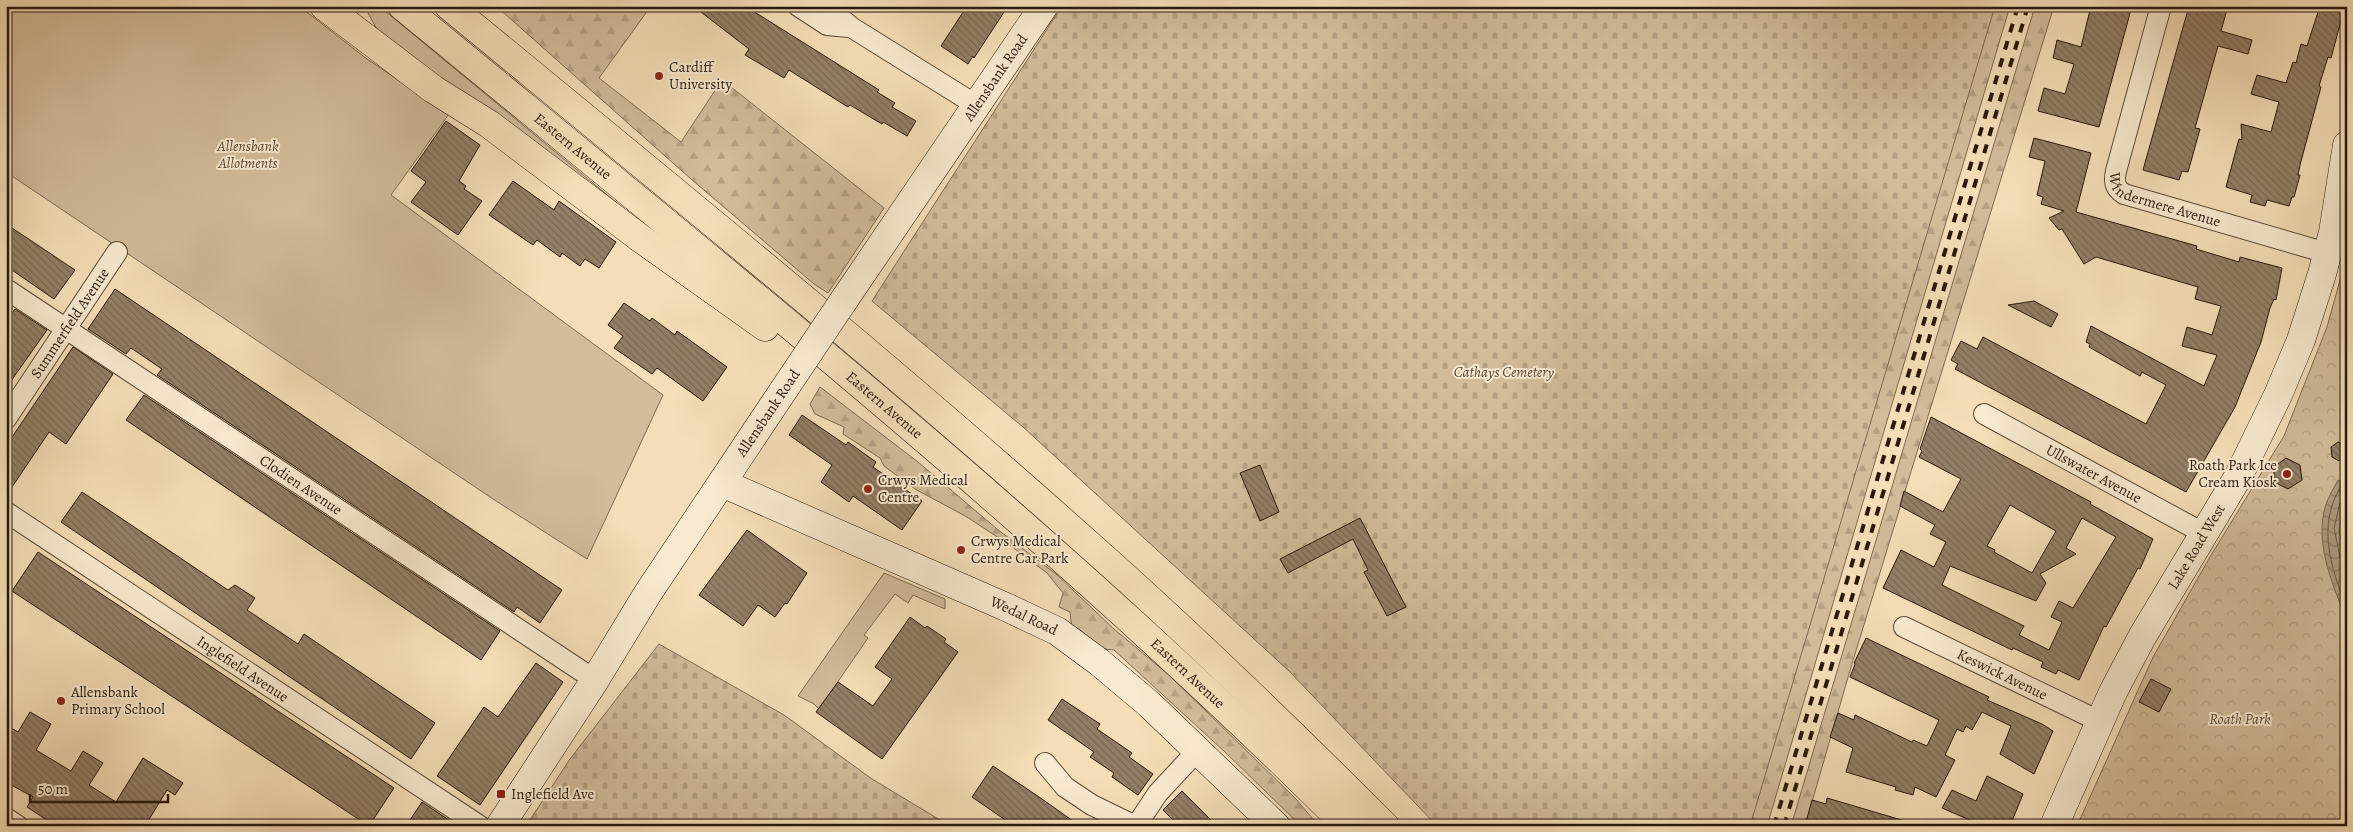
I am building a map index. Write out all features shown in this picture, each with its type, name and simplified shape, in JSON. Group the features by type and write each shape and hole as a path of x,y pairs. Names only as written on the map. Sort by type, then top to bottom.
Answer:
{"highway":[{"path":"324,6 433,89 488,124 845,387 908,423"},
{"name":"Eastern Avenue","path":"402,6 908,423 1068,563 1262,741 1347,826"},
{"name":"Eastern Avenue","path":"449,6 911,388 1088,543 1280,721 1385,826"},
{"path":"477,6 560,81 598,128"}],"street":[{"path":"798,6 827,25 851,27"},
{"path":"826,6 851,27 976,105"},
{"name":"Allensbank Road","path":"500,826 595,680 648,593 1044,6"},
{"name":"Windermere Avenue","path":"2161,6 2116,171 2114,183 2116,188 2124,194 2328,253"},
{"name":"Lake Road West","path":"2054,826 2099,721 2142,637 2205,534 2253,449 2278,396 2308,320 2328,253 2347,145"},
{"name":"Summerfield Avenue","path":"6,419 117,252"},
{"name":"Clodien Avenue","path":"6,289 595,680"},
{"name":"Ullswater Avenue","path":"1984,414 2205,534"},
{"name":"Wedal Road","path":"722,483 1057,631 1119,678 1198,750 1276,826"},
{"name":"Inglefield Avenue","path":"6,512 480,826"},
{"name":"Keswick Avenue","path":"1904,628 2099,721"},
{"path":"1046,764 1065,786 1092,805 1135,826 1158,792 1198,750"},
{"path":"6,818 18,826"}],"green space":[{"name":"Allensbank Allotments","path":"6,6 299,6 367,59 449,114 391,195 663,395 587,559 493,499 6,172"},
{"path":"364,6 379,6 640,222 637,227 378,31"},
{"path":"496,6 621,6 626,9 628,6 651,6 599,78 681,142 722,80 884,208 828,293 814,284 691,179"},
{"name":"Cathays Cemetery","path":"1062,6 1995,6 1750,826 1437,826 1289,671 1023,427 872,301"},
{"path":"1988,6 2010,6 1767,826 1743,826"},
{"path":"2035,6 2054,6 1851,667 1805,826 1791,826"},
{"name":"Roath Park","path":"2347,255 2347,826 2077,826 2153,657 2210,557 2284,436 2327,327"},
{"path":"820,387 918,462 997,529 1056,574 1115,630 1169,675 1295,798 1319,826 1301,826 1225,752 1114,650 1097,646 1072,631 1070,612 1059,607 1063,593 1047,573 967,517 915,489 884,466 880,458 843,434 844,427 815,414 810,404"},
{"path":"884,573 945,599 945,609 913,595 908,603 895,594 864,635 868,638 819,709 814,704 798,696"},
{"path":"659,644 784,715 872,779 950,826 526,826 570,759"}],"water":[{"path":"2338,480 2347,484 2347,500 2339,529 2347,566 2347,621 2328,568 2322,540 2325,508"}],"building":[{"path":"693,6 745,6 879,90 877,92 895,103 892,107 916,121 907,136 850,105 848,107 789,70 784,78 745,55 749,49"},
{"path":"967,6 1008,6 974,58 973,56 968,64 941,46"},
{"path":"2091,6 2132,6 2099,127 2038,111 2044,88 2065,94 2074,64 2053,58 2057,40 2081,47"},
{"path":"2189,6 2228,6 2221,31 2252,40 2248,54 2218,46 2195,128 2200,129 2188,172 2182,171 2179,180 2143,170"},
{"path":"2320,6 2345,6 2331,58 2328,57 2319,86 2321,87 2300,165 2298,175 2300,175 2294,197 2292,197 2289,206 2267,200 2265,206 2250,202 2252,195 2226,187 2239,139 2242,140 2241,124 2271,132 2279,102 2251,94 2257,75 2286,83 2293,62 2296,63 2301,44 2307,46"},
{"path":"446,121 480,145 459,181 466,186 464,189 482,201 458,235 411,202 426,182 411,171"},
{"path":"2034,138 2091,153 2076,212 2197,246 2196,249 2239,262 2240,257 2282,268 2276,300 2274,299 2270,308 2261,342 2235,407 2186,492 1955,369 1958,364 1951,360 1961,341 1977,349 1983,337 2146,424 2166,385 2142,372 2140,376 2089,347 2090,344 2086,342 2091,326 2204,386 2217,355 2182,346 2187,327 2212,335 2221,306 2195,299 2198,287 2096,257 2084,264 2062,229 2059,230 2049,218 2064,211 2041,204 2043,197 2037,195 2045,161 2029,157"},
{"path":"513,181 554,210 559,201 616,242 599,268 585,259 580,266 562,253 560,257 537,240 533,245 489,215"},
{"path":"6,224 75,270 54,299 6,266"},
{"path":"115,289 562,590 540,623 517,607 514,612 157,375 162,369 131,348 126,354 88,329"},
{"path":"2034,301 2058,314 2051,327 2008,305"},
{"path":"624,303 650,321 652,318 675,335 677,331 727,367 703,401 657,368 652,374 614,348 623,336 608,325"},
{"path":"15,309 47,330 6,388 6,321"},
{"path":"73,347 113,374 66,444 49,432 6,496 6,446"},
{"path":"144,395 500,631 481,660 126,420"},
{"name":"Crwys Medical Centre","path":"802,415 846,445 848,442 876,462 873,467 922,501 902,530 853,496 849,502 821,482 832,465 789,435"},
{"path":"1931,417 2091,502 2090,504 2153,539 2140,569 2138,568 2106,627 2104,626 2079,680 2058,670 2056,674 2041,667 2043,662 2013,648 2012,650 1883,588 1901,550 1934,567 1946,542 1930,534 1935,525 1900,506 1904,491 1943,512 1961,479 1919,457 1922,451 1920,449","holes":["2010,505 2056,531 2032,573 1994,552 1995,550 1987,546","2082,518 2116,537 2073,608 2059,601 2051,617 2062,622 2049,650 2019,635 2024,626 1942,585 1950,566 2036,601 2046,583 2040,574 2076,554 2066,548"]},
{"path":"2338,442 2347,446 2347,456 2339,461 2332,457 2331,447"},
{"path":"2286,458 2300,465 2302,480 2288,489 2274,482 2274,467"},
{"path":"1260,465 1279,512 1260,521 1240,473"},
{"path":"82,492 228,590 235,585 255,598 247,610 298,644 304,634 435,723 411,759 61,522"},
{"path":"1360,518 1406,607 1387,616 1364,572 1368,570 1353,539 1288,573 1280,559"},
{"path":"747,530 807,573 787,604 785,603 775,617 758,605 743,626 699,595"},
{"path":"38,552 394,788 369,826 12,591"},
{"path":"910,617 925,628 927,626 946,639 944,642 958,652 882,759 816,712 838,682 873,706 892,679 875,667"},
{"path":"1866,638 1989,697 1987,700 2042,724 2053,731 2034,774 2000,754 2011,726 1982,712 1972,730 1966,726 1963,732 1957,729 1945,755 1955,760 1936,797 1915,787 1913,795 1895,790 1896,787 1846,772 1853,748 1830,737 1838,713 1854,720 1855,715 1912,742 1913,740 1927,746 1939,720 1850,677 1854,663"},
{"path":"536,663 563,682 480,805 437,776 484,707 498,717"},
{"path":"2151,679 2171,689 2159,712 2139,702"},
{"path":"1062,699 1100,724 1097,729 1132,753 1129,757 1153,774 1138,795 1112,777 1114,773 1090,757 1094,752 1048,720"},
{"path":"30,712 51,724 36,750 71,771 83,751 103,763 89,785 116,802 143,758 183,783 175,795 167,790 145,826 56,826 27,807 33,797 6,782 6,725 18,732"},
{"path":"993,766 1080,826 1014,826 972,797"},
{"path":"1987,776 2023,794 2010,826 1970,826 1972,821 1942,808 1952,790 1976,801"},
{"path":"1182,791 1217,826 1179,826 1163,810"},
{"path":"1827,798 1905,821 1904,826 1805,826 1812,800 1826,804"},
{"path":"422,802 458,826 406,826"}],"waterway":[{"path":"2341,490 2347,478"}],"railway":[{"path":"1774,826 2018,6"},
{"path":"1784,826 2028,6"}],"place":[{"name":"Cardiff University","path":"659,76"},
{"name":"Roath Park Ice Cream Kiosk","path":"2287,474"},
{"name":"Crwys Medical Centre","path":"868,489"},
{"name":"Crwys Medical Centre Car Park","path":"961,550"},
{"name":"Allensbank Primary School","path":"61,701"},
{"name":"Inglefield Ave","path":"501,794"}]}
